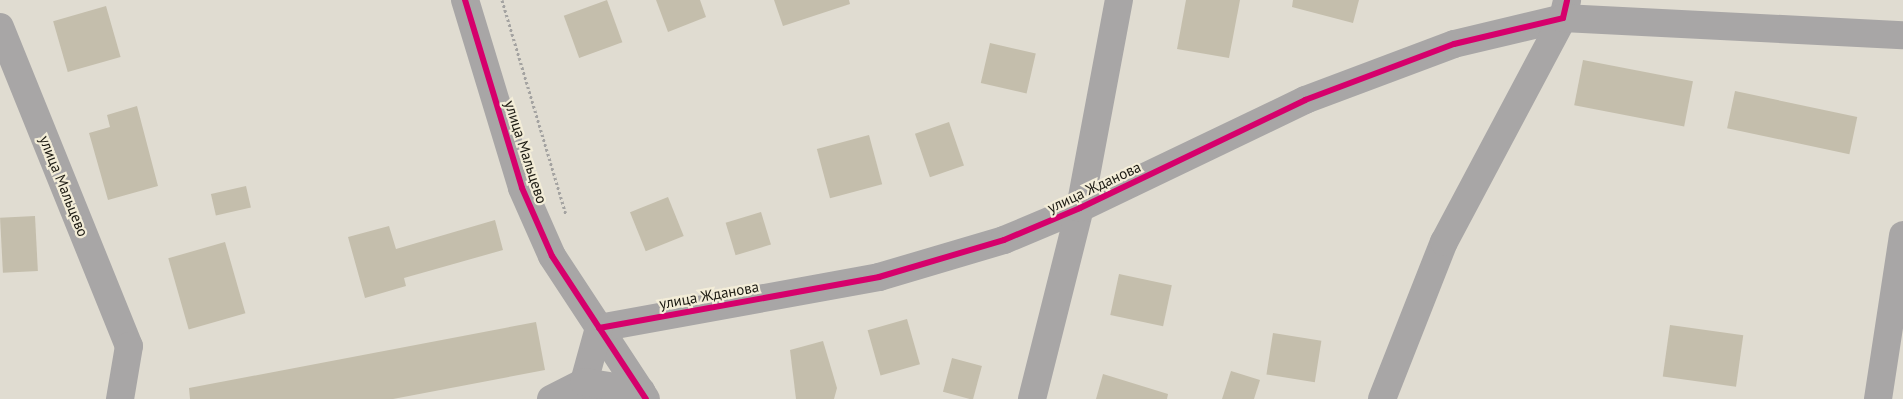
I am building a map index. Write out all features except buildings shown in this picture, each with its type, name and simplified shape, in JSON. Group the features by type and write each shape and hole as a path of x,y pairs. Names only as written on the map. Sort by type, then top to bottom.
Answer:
{"street":[{"name":"улица Мальцево","path":"466,0 522,188 552,256 643,395"},
{"name":"улица Жданова","path":"1032,399 1080,208 1119,0"},
{"name":"улица Жданова","path":"599,328 879,277 1004,240 1080,208 1305,100 1454,44 1565,9 1903,35"},
{"path":"1382,399 1444,242 1565,9"},
{"name":"улица Мальцево","path":"0,27 129,346 120,399"},
{"path":"1878,399 1899,282 1903,235"},
{"path":"586,390 599,328"},
{"path":"551,399 586,390 643,395"}],"path":[{"path":"502,0 569,225"}],"cycle path":[{"path":"465,0 522,188 552,256 646,399"},
{"path":"599,328 879,277 1004,240 1080,208 1305,100 1454,44 1563,18 1567,0"}]}
